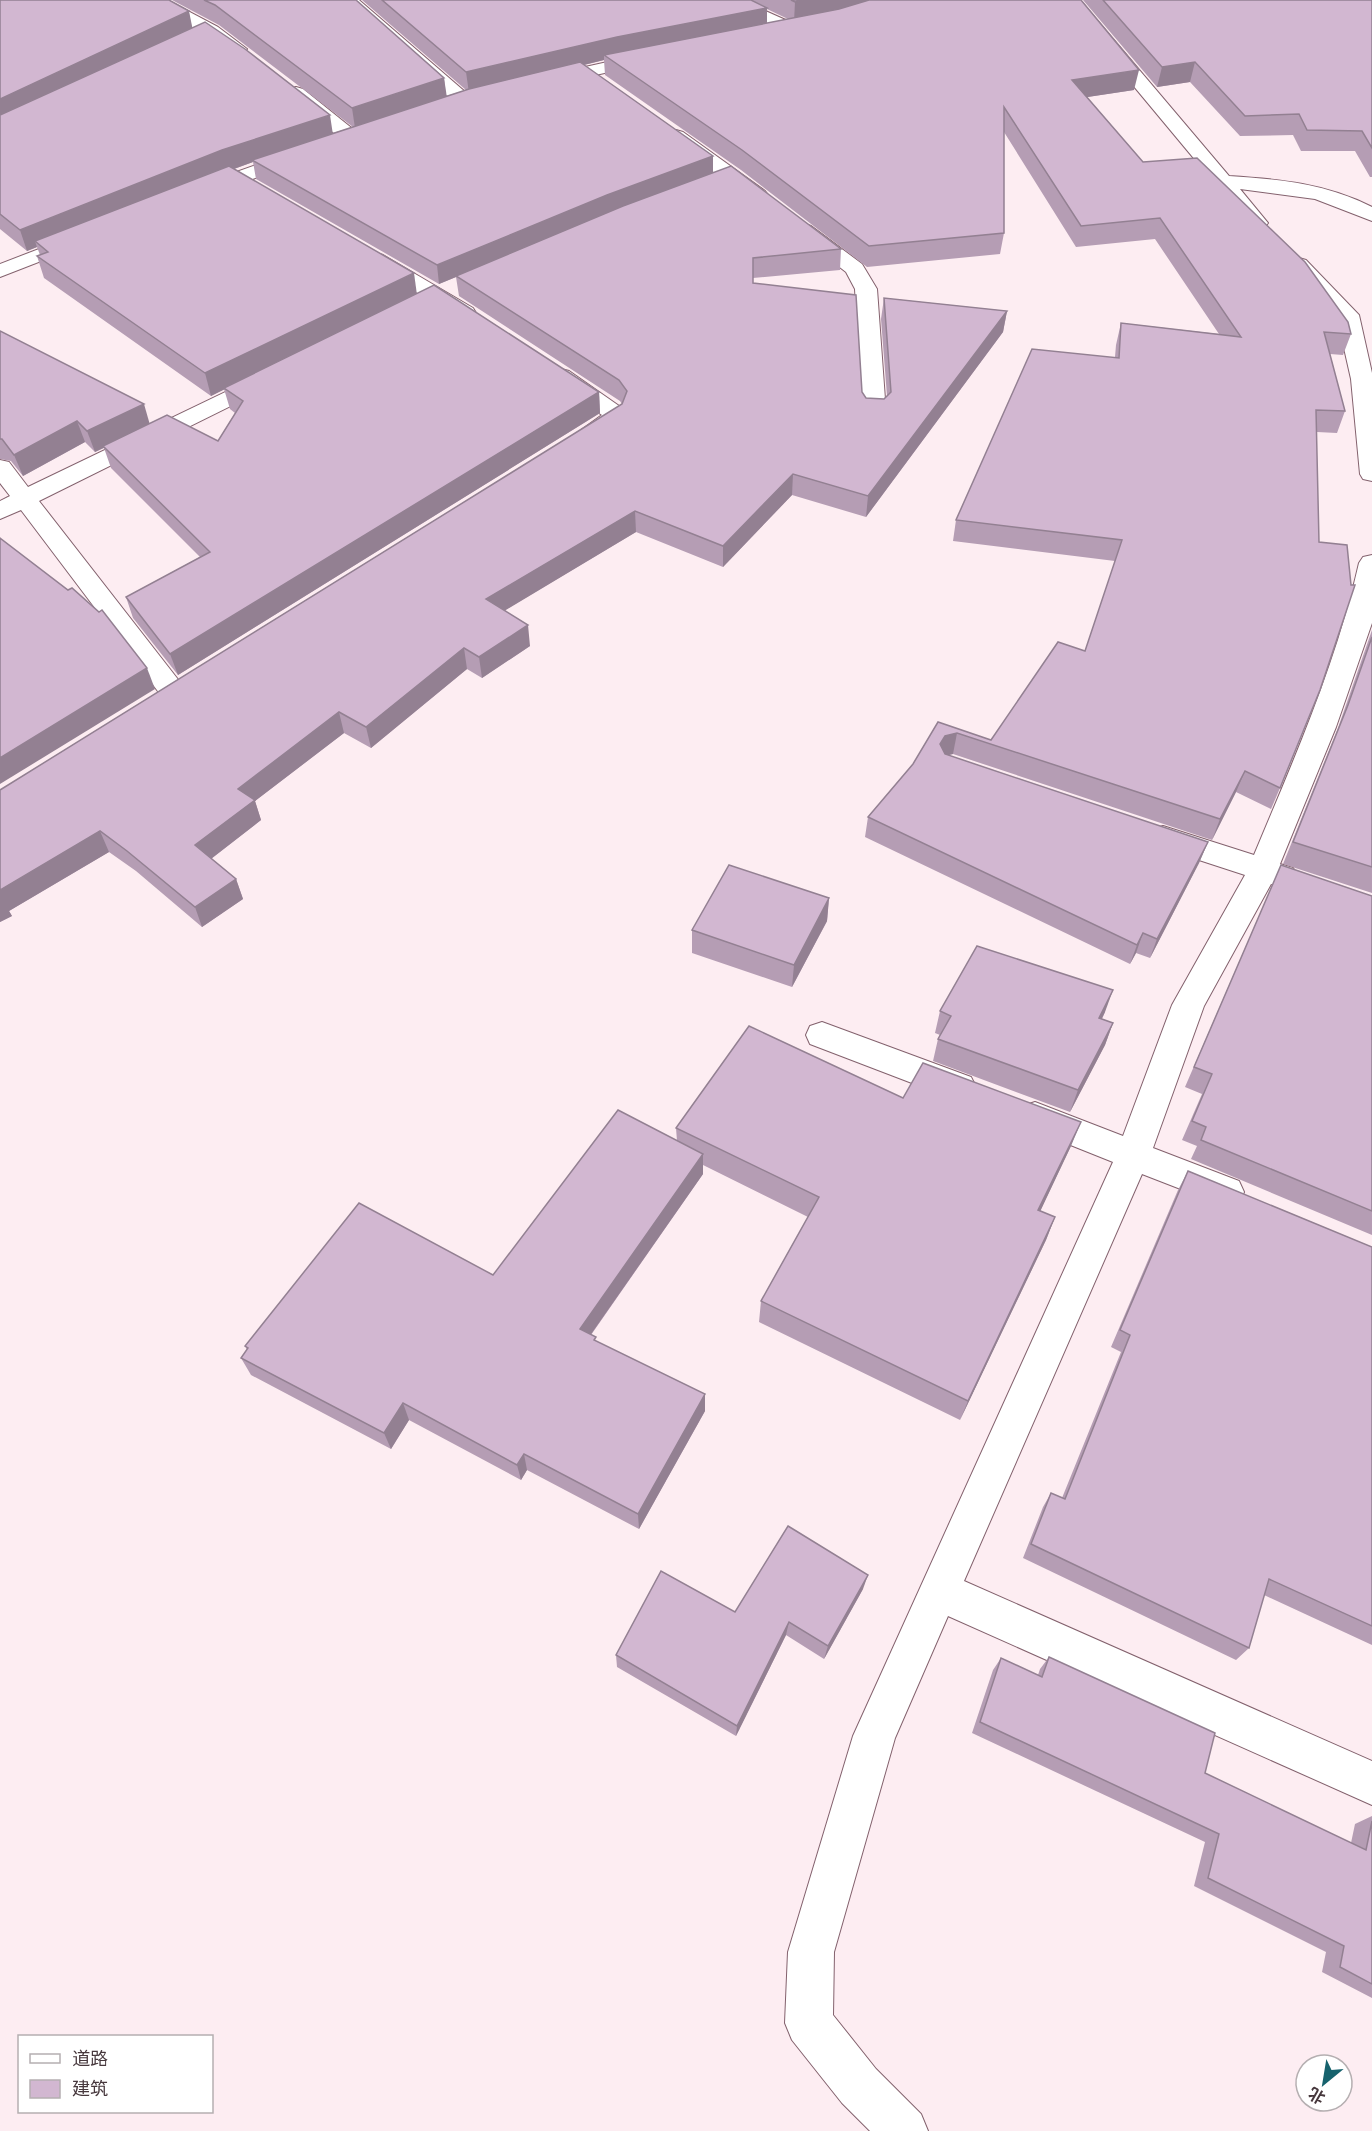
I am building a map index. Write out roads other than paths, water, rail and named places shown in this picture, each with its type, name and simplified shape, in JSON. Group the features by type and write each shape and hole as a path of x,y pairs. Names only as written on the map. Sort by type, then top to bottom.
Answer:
{"street":[{"path":"154,0 212,31 249,57"},
{"path":"349,0 464,101"},
{"path":"727,0 793,30"},
{"path":"1071,0 1224,182 1278,243 1348,315 1362,379 1372,474"},
{"path":"758,37 815,26"},
{"path":"190,41 212,31"},
{"path":"529,85 665,55"},
{"path":"584,72 603,85"},
{"path":"284,84 352,138"},
{"path":"441,109 486,96"},
{"path":"659,124 733,176 855,268 866,289 874,413"},
{"path":"331,145 374,131"},
{"path":"182,198 235,177 310,152"},
{"path":"712,184 733,176"},
{"path":"235,177 266,194"},
{"path":"1224,182 1290,186 1328,196 1372,215"},
{"path":"0,271 96,233"},
{"path":"357,248 486,326"},
{"path":"417,305 459,286"},
{"path":"1348,315 1372,319"},
{"path":"544,364 614,413 613,419 563,450"},
{"path":"0,511 290,368"},
{"path":"0,467 174,691"},
{"path":"904,2131 859,2086 809,2023 811,1952 874,1736 1134,1153 1188,1005 1263,870 1365,623 1372,563"},
{"path":"1141,829 1306,885"},
{"path":"822,1035 1134,1153 1253,1203"},
{"path":"939,1591 1372,1783"}]}
